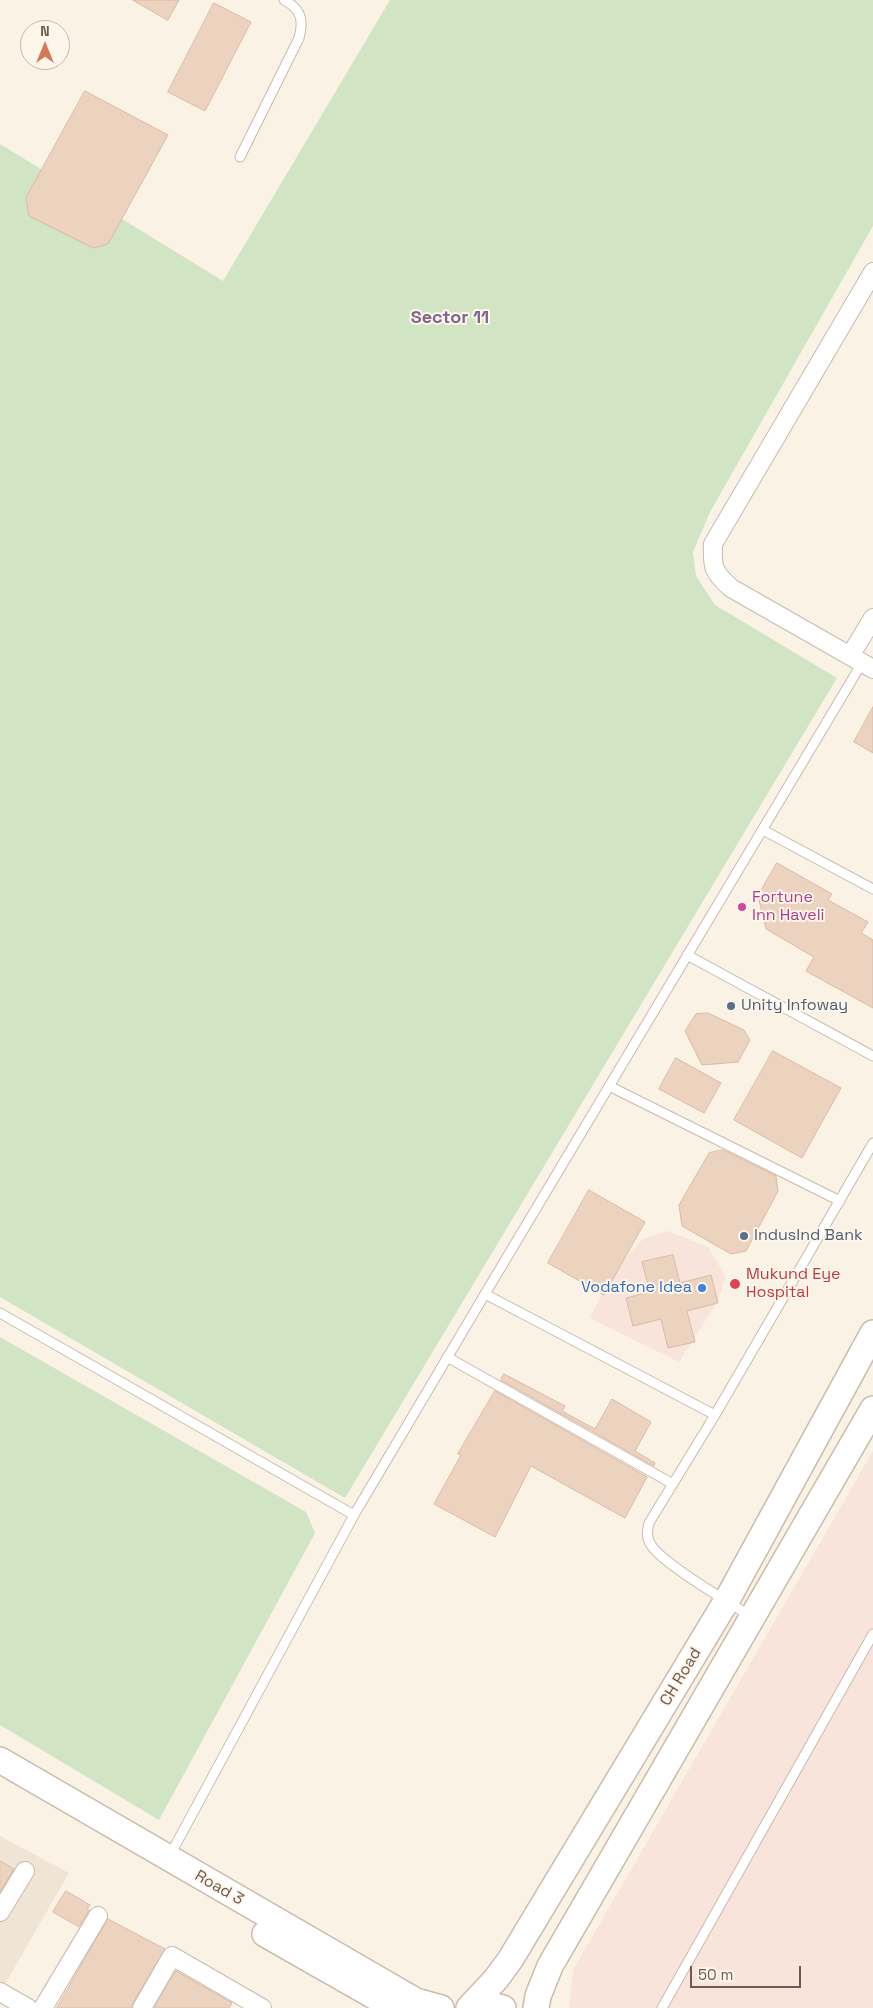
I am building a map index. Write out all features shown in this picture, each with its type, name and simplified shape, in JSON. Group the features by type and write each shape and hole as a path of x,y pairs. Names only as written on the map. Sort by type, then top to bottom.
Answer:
{"street":[{"path":"873,272 867,297 713,544 717,575 731,588 862,662 873,618"},
{"name":"CH Road","path":"469,2008 496,1979 510,1960 727,1600 873,1333"},
{"name":"CH Road","path":"536,2008 538,1996 550,1966 873,1409"},
{"name":"Road 3","path":"0,1760 416,2001 441,2008"},
{"name":"Road 3","path":"0,1778 355,1987 395,2008"},
{"path":"0,1912 25,1871"},
{"path":"44,2008 98,1916"},
{"path":"142,2008 172,1956 243,2004 262,2008"},
{"path":"0,1992 28,2008"},
{"path":"474,2008 482,2006 503,2008"}],"lane":[{"path":"240,157 302,25 300,15 294,5 284,0"},
{"path":"168,1859 354,1515 862,662"},
{"path":"762,830 873,889"},
{"path":"687,955 873,1056"},
{"path":"609,1086 840,1201"},
{"path":"753,1618 670,1562 652,1546 646,1533 649,1523 715,1415 873,1143"},
{"path":"485,1294 715,1415"},
{"path":"0,1313 354,1515"},
{"path":"447,1357 673,1484"},
{"path":"662,2008 873,1634"}],"shaded area":[{"path":"668,1231 708,1247 726,1277 717,1302 679,1362 590,1318 610,1277 628,1255 643,1239"},
{"path":"873,1451 873,2008 569,2008 573,1970"},
{"path":"0,1836 69,1873 0,1993"}],"green space":[{"path":"390,0 873,0 873,226 710,512 693,552 696,576 715,605 837,678 345,1498 0,1297 0,144 223,281"},
{"path":"0,1337 306,1512 315,1533 159,1820 0,1725"}],"building":[{"path":"133,0 179,0 168,20"},
{"path":"214,3 251,22 205,111 168,92"},
{"path":"85,91 168,135 108,244 93,248 29,216 26,198"},
{"path":"873,707 873,753 854,742"},
{"path":"777,863 832,894 828,900 868,922 861,933 873,940 873,1008 806,971 814,957 766,929 758,896"},
{"path":"708,1013 744,1030 750,1040 738,1062 702,1065 685,1031 696,1014"},
{"path":"773,1051 841,1088 802,1158 734,1120"},
{"path":"676,1058 721,1083 704,1113 659,1089"},
{"path":"723,1150 776,1176 778,1191 746,1251 731,1254 682,1226 679,1205 709,1153"},
{"path":"589,1190 645,1222 604,1295 548,1263"},
{"path":"673,1255 680,1283 711,1275 718,1303 687,1311 695,1342 668,1348 661,1319 633,1326 626,1298 650,1292 642,1262"},
{"path":"504,1374 565,1406 562,1411 595,1429 612,1399 651,1422 635,1451 655,1463 654,1466 501,1380"},
{"path":"495,1391 647,1477 625,1518 531,1466 495,1537 434,1504 461,1455 458,1454"},
{"path":"0,1861 14,1869 0,1892"},
{"path":"66,1891 90,1905 79,1927 53,1912"},
{"path":"108,1919 165,1949 131,2008 57,2008"},
{"path":"176,1971 232,2003 229,2008 154,2008"}],"place":[{"name":"Fortune Inn Haveli","path":"742,907"},
{"name":"Unity Infoway","path":"731,1006"},
{"name":"IndusInd Bank","path":"744,1236"},
{"name":"Mukund Eye Hospital","path":"735,1284"},
{"name":"Vodafone Idea","path":"702,1288"}],"district":[{"name":"Sector 11","path":"450,318"}]}
